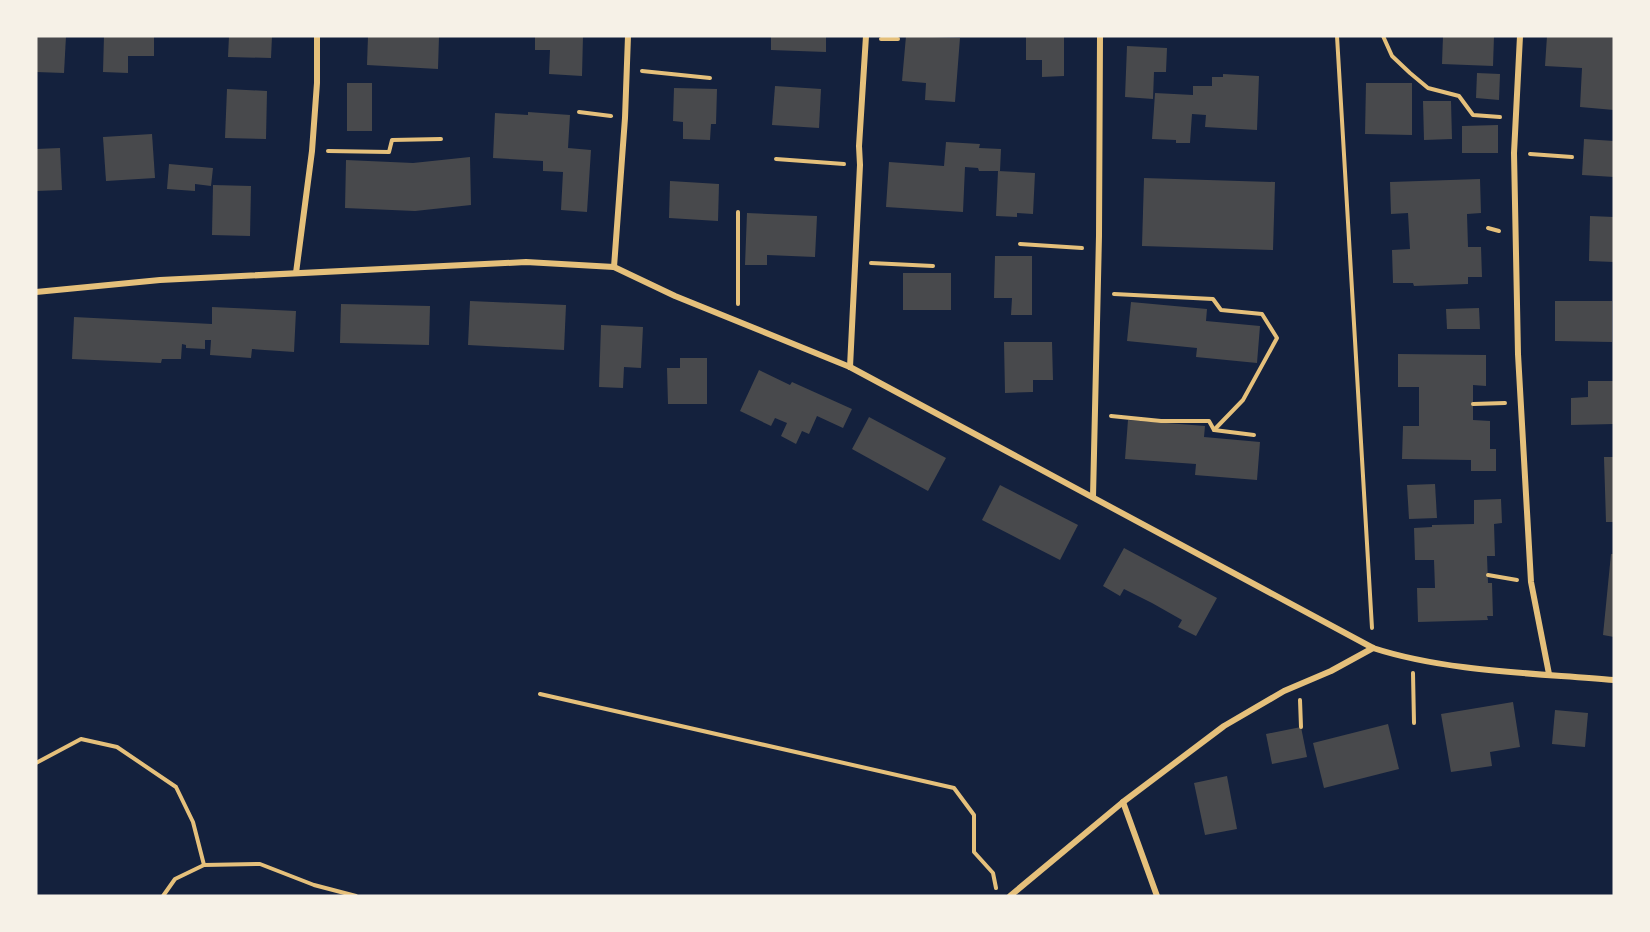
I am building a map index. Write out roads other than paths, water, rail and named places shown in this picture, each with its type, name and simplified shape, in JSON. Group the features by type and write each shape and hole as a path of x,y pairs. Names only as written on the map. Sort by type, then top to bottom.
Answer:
{"street":[{"path":"296,273 312,151 317,83 317,36"},
{"path":"614,267 625,117 628,36"},
{"path":"850,367 866,36"},
{"path":"1093,497 1099,249 1100,36"},
{"path":"1520,36 1514,153 1520,403 1531,582 1549,674"},
{"path":"36,292 160,280 526,262 614,267 675,296 850,367 1373,648 1404,658 1461,666 1614,680"},
{"path":"1010,896 1123,802 1224,726 1373,648"},
{"path":"1123,802 1157,896"}]}
